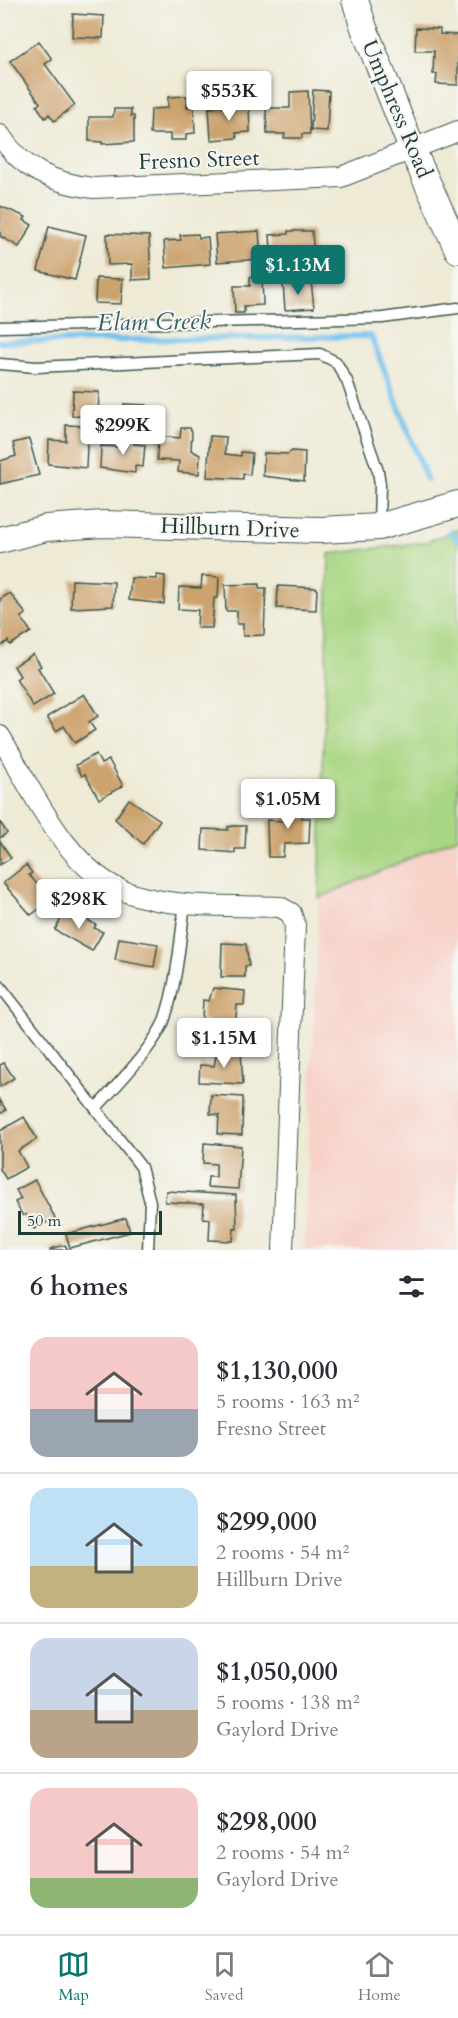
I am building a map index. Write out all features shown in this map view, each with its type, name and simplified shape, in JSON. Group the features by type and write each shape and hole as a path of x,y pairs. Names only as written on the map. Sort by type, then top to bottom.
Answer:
{"street":[{"name":"Umphress Road","path":"355,0 363,28 412,149 458,250"},
{"name":"Fresno Street","path":"0,135 31,168 62,184 93,188 322,180 358,172 458,130"},
{"name":"Hillburn Drive","path":"0,540 46,528 103,524 320,530 379,526 458,504"},
{"path":"0,736 67,845 102,879 127,893 154,900 280,907 291,913 295,925 283,1250"}],"lane":[{"path":"0,327 382,318 458,308"},
{"path":"0,364 36,367 320,354 336,362 347,381 378,471 379,526"},
{"path":"96,1108 134,1066 163,1022 175,976 185,903"},
{"path":"0,986 141,1167 150,1202 148,1250"}],"shaded area":[{"path":"458,837 458,1250 304,1250 319,898"}],"green space":[{"path":"458,529 458,837 319,898 329,554 426,542"}],"building":[{"path":"73,14 104,16 103,38 72,37"},
{"path":"416,28 440,29 440,34 458,35 458,85 436,84 437,74 433,74 434,51 415,51"},
{"path":"39,41 52,59 45,64 75,105 54,121 49,114 45,118 37,106 40,103 10,61"},
{"path":"313,90 329,91 327,131 311,130"},
{"path":"308,91 310,134 302,134 302,138 284,138 285,134 267,134 266,108 290,108 290,92"},
{"path":"187,96 187,107 194,106 195,133 186,134 186,140 170,140 170,134 150,134 151,109 168,108 168,97"},
{"path":"249,106 250,132 236,133 237,138 211,140 209,108"},
{"path":"114,109 131,109 131,116 134,116 134,142 102,144 102,142 89,141 89,117 113,117"},
{"path":"0,206 26,217 24,220 32,225 19,247 0,236"},
{"path":"49,226 86,235 75,280 38,271"},
{"path":"259,231 261,259 217,262 215,234"},
{"path":"288,231 312,231 314,259 307,260 308,275 290,276 289,261 272,262 270,235 288,234"},
{"path":"107,234 149,236 151,279 132,280 132,264 108,265"},
{"path":"198,234 199,238 208,237 210,264 166,268 164,241 181,240 180,235"},
{"path":"262,276 263,305 244,306 244,313 235,313 234,286 250,286 250,277"},
{"path":"96,278 123,279 121,304 95,303"},
{"path":"311,281 314,308 285,310 283,283"},
{"path":"73,391 99,392 98,417 72,416"},
{"path":"124,404 147,405 146,434 123,433"},
{"path":"66,425 88,426 86,468 48,464 49,440 66,441"},
{"path":"181,428 190,428 192,432 191,450 200,455 199,474 178,472 179,461 157,460 158,436 180,438"},
{"path":"210,436 226,437 225,454 241,456 241,452 252,453 250,475 243,474 243,479 207,477"},
{"path":"122,437 134,437 134,444 145,445 143,467 135,466 135,473 100,468 101,446 121,447"},
{"path":"29,439 39,475 0,484 0,461 16,456 13,443"},
{"path":"292,451 305,452 304,481 263,476 264,453 288,454"},
{"path":"157,575 165,576 164,604 129,600 131,578 157,579"},
{"path":"202,576 219,577 218,598 214,598 212,628 197,628 198,610 178,609 179,587 201,588"},
{"path":"72,580 114,582 113,606 71,608"},
{"path":"259,584 259,588 266,588 264,635 243,636 243,624 237,624 237,611 226,611 225,585"},
{"path":"278,586 317,588 316,610 277,608"},
{"path":"10,593 26,614 21,617 31,632 10,645 8,641 0,647 0,599"},
{"path":"33,654 41,666 38,668 54,694 33,707 16,679 20,676 14,666"},
{"path":"84,694 98,716 89,722 95,730 75,743 64,726 56,731 47,717"},
{"path":"96,754 101,764 109,760 123,786 99,799 85,774 82,776 76,765"},
{"path":"129,799 160,820 143,844 115,819"},
{"path":"285,801 301,802 302,818 310,818 309,843 284,844 283,857 268,857 267,820 284,821"},
{"path":"0,822 7,833 0,838"},
{"path":"246,826 245,849 235,849 235,853 202,850 203,829 228,830 228,827"},
{"path":"0,841 11,858 0,865"},
{"path":"26,865 32,873 29,875 51,900 31,915 3,883"},
{"path":"67,908 96,925 94,928 103,932 92,951 55,930"},
{"path":"119,938 158,944 154,967 115,960"},
{"path":"222,943 246,944 249,966 245,966 245,977 221,977"},
{"path":"213,988 245,991 244,1005 237,1005 235,1028 208,1026 208,1020 202,1020 203,1000 209,1001"},
{"path":"217,1050 241,1051 243,1084 199,1082 200,1065 214,1066"},
{"path":"4,1063 14,1078 0,1087 0,1065"},
{"path":"211,1095 243,1097 242,1135 218,1134 219,1115 210,1114"},
{"path":"0,1100 6,1110 0,1114"},
{"path":"24,1117 37,1139 18,1151 27,1167 6,1179 0,1169 0,1131"},
{"path":"204,1143 241,1146 238,1189 207,1187 208,1177 216,1177 216,1164 203,1163"},
{"path":"35,1180 55,1218 34,1229 26,1214 23,1216 15,1202 21,1199 16,1190"},
{"path":"166,1191 236,1195 237,1229 234,1228 233,1241 209,1240 210,1219 203,1218 204,1204 165,1202"},
{"path":"126,1218 130,1232 70,1248 66,1234"},
{"path":"65,1245 68,1250 50,1250 50,1249"}],"waterway":[{"name":"Elam Creek","path":"0,342 371,336 427,480"},
{"name":"Elam Creek","path":"451,532 458,540"}]}
